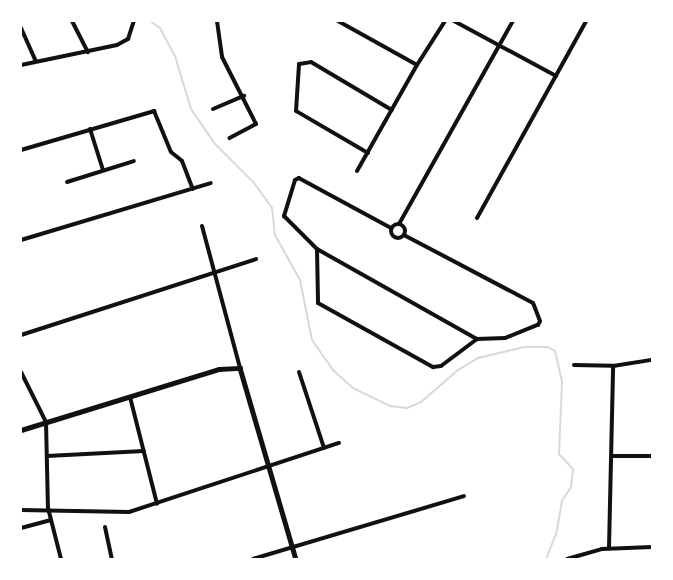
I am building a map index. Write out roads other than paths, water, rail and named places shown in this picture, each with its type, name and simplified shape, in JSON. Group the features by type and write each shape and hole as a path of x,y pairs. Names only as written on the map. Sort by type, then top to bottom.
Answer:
{"street":[{"path":"72,21 88,52"},
{"path":"21,65 88,52 124,42 132,33 134,21"},
{"path":"217,21 220,51 256,124 230,138"},
{"path":"338,21 417,65"},
{"path":"357,171 417,65 445,21"},
{"path":"454,21 498,47 556,76"},
{"path":"391,228 399,224 513,21"},
{"path":"477,218 586,21"},
{"path":"21,28 36,61"},
{"path":"368,153 296,111 299,64 311,62 392,110"},
{"path":"213,109 244,96"},
{"path":"21,150 156,112 171,152 182,161 193,189"},
{"path":"90,129 102,170"},
{"path":"67,182 134,161"},
{"path":"296,179 391,228 394,237 404,235 533,303 540,321 538,325 506,338 477,339 316,249 284,218 296,179"},
{"path":"21,240 211,183"},
{"path":"399,224 404,228 404,235"},
{"path":"202,226 240,368 296,559"},
{"path":"316,249 318,303 434,367 441,366 477,339"},
{"path":"21,335 256,259"},
{"path":"574,365 613,366 652,360"},
{"path":"609,548 613,366"},
{"path":"21,430 219,369 240,368"},
{"path":"21,372 46,422 48,508 61,559"},
{"path":"299,372 324,448"},
{"path":"130,397 157,504"},
{"path":"21,510 48,508 115,514 157,504 339,443"},
{"path":"47,456 144,451"},
{"path":"612,456 652,456"},
{"path":"253,559 464,496"},
{"path":"21,528 51,520"},
{"path":"105,527 112,559"},
{"path":"567,559 609,548 652,547"}],"waterway":[{"path":"99,21 150,21 160,28 175,56 191,109 215,144 254,183 272,208 275,235 300,280 312,340 334,371 353,388 390,406 407,408 421,402 458,370 478,358 524,347 548,347 555,351 562,382 559,454 573,469 571,487 562,501 556,534 546,559"}]}
